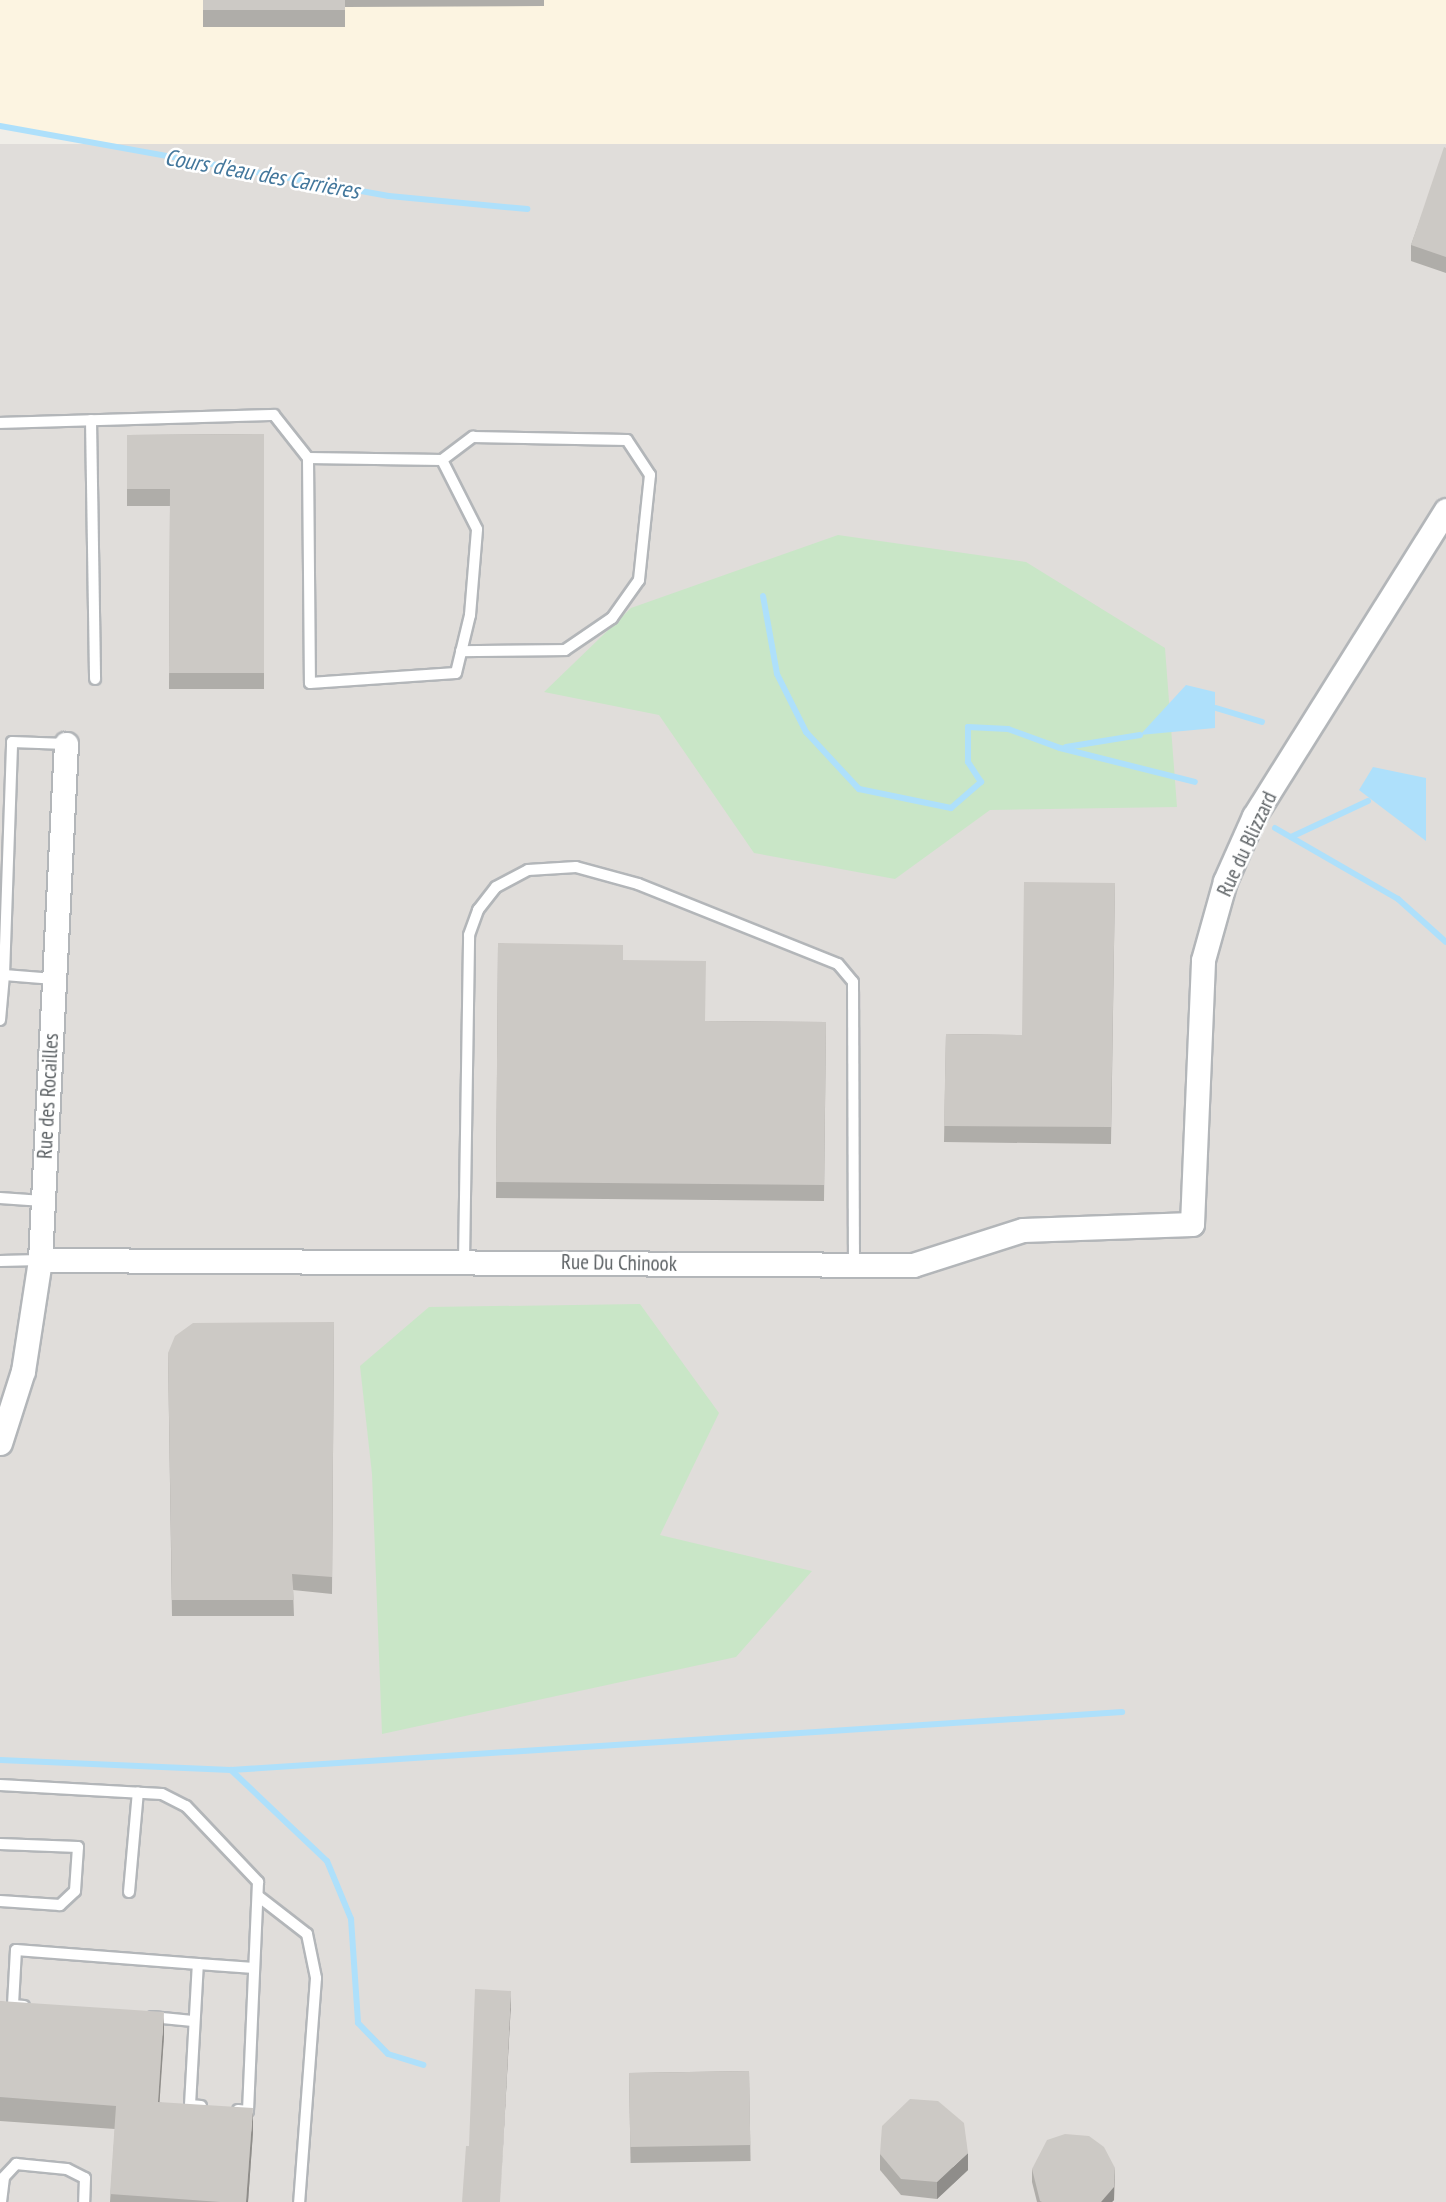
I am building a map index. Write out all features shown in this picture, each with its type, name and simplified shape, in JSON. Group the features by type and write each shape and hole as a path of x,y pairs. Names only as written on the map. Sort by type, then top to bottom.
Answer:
{"street":[{"name":"Rue du Blizzard","path":"1192,1224 1203,960 1225,881 1254,816 1446,510"},
{"name":"Rue des Rocailles","path":"0,1443 23,1371 40,1260 66,744"},
{"name":"Rue Du Chinook","path":"40,1260 913,1265 1023,1230 1192,1224"}],"lane":[{"path":"0,423 274,415 308,458 310,683 456,673 470,615 477,529 442,460"},
{"path":"91,420 95,679"},
{"path":"308,458 442,460 473,437 627,440 650,475 639,580 612,618 565,650 461,651"},
{"path":"0,1020 12,742 66,744"},
{"path":"464,1261 469,934 478,911 496,887 528,870 576,867 638,884 838,964 853,982 854,1265"},
{"path":"4,975 54,979"},
{"path":"0,1198 43,1201"},
{"path":"0,1261 40,1260"},
{"path":"0,1785 162,1794 186,1806 258,1882 248,2110 190,2105 198,1964"},
{"path":"129,1892 138,1793"},
{"path":"0,1844 78,1847 75,1891 60,1905 0,1901"},
{"path":"258,1896 307,1934 316,1978 299,2202"},
{"path":"41,2008 13,2006 16,1950 254,1968"},
{"path":"138,2016 193,2021"},
{"path":"1,2202 4,2176 16,2164 67,2169 85,2178 84,2202"}],"shaded area":[{"path":"0,0 1446,0 1446,145 945,210 943,163 389,196 0,126"},
{"path":"0,144 1446,144 1446,2202 0,2202"}],"green space":[{"path":"838,535 1026,562 1165,648 1177,807 990,810 895,879 754,853 659,715 544,692 631,608"},
{"path":"640,1304 719,1413 660,1535 812,1571 736,1657 382,1734 372,1474 360,1366 429,1307"}],"water":[{"path":"1186,685 1215,692 1215,728 1140,735"},
{"path":"1373,767 1426,778 1426,841 1359,790"}],"building":[{"path":"203,0 345,0 345,10 203,10"},
{"path":"1444,147 1446,148 1446,257 1411,245"},
{"path":"264,434 264,673 169,673 170,489 127,489 127,435"},
{"path":"1024,882 1115,883 1111,1127 944,1126 946,1034 1022,1035"},
{"path":"498,943 623,945 623,960 706,961 705,1021 826,1022 824,1185 496,1182"},
{"path":"334,1322 332,1577 292,1574 294,1600 172,1600 168,1353 175,1336 193,1323"},
{"path":"475,1989 511,1991 500,2202 462,2202 466,2146 469,2146"},
{"path":"0,2001 164,2012 158,2102 253,2108 246,2202 110,2194 116,2106 0,2097"},
{"path":"749,2071 750,2145 630,2147 629,2073"},
{"path":"910,2099 938,2101 964,2123 968,2153 937,2182 901,2179 880,2154 882,2126"},
{"path":"1065,2134 1089,2136 1104,2147 1115,2168 1114,2187 1101,2202 1040,2201 1032,2169 1047,2140"}],"waterway":[{"name":"Cours d'eau des Carrières","path":"0,126 389,196 527,209"},
{"name":"Cours d'eau des Carrières","path":"763,596 777,674 806,732 859,789 951,808 981,782 968,762 968,727 1008,729 1060,748 1195,782"},
{"path":"1216,708 1262,722"},
{"path":"1066,747 1140,735"},
{"path":"1291,837 1368,801"},
{"name":"Cours d'eau des Carrières","path":"1275,828 1398,899 1446,942"},
{"path":"0,1760 231,1770 1122,1712"},
{"path":"231,1770 327,1861 351,1919 358,2023 388,2054 423,2065"}]}
